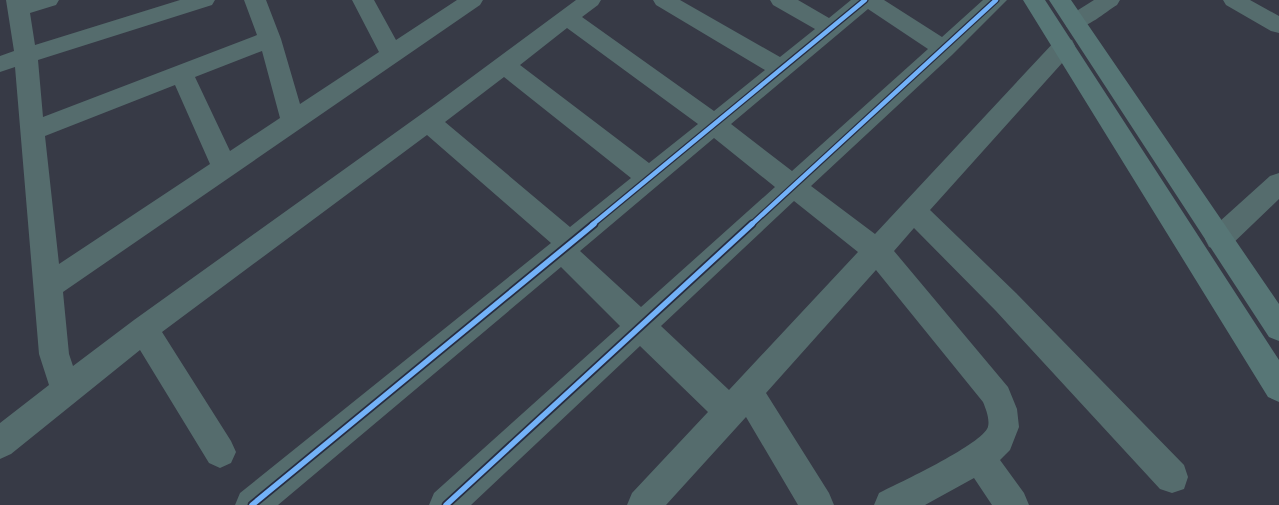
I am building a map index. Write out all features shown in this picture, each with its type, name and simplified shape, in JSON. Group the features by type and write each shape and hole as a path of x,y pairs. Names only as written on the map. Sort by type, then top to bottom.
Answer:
{"main road":[{"path":"1034,0 1073,39 1219,239 1279,328"},
{"path":"1060,0 1073,39 1279,387"}],"street":[{"path":"48,0 18,5 26,56 54,354 66,391"},
{"path":"0,64 204,0"},
{"path":"255,0 270,39 293,121"},
{"path":"363,0 392,54"},
{"path":"0,443 144,329 428,122 590,0"},
{"path":"664,0 782,69"},
{"path":"781,0 831,28"},
{"path":"252,505 867,0 944,49"},
{"path":"446,505 996,0"},
{"path":"644,505 1109,0"},
{"path":"1234,0 1279,26"},
{"path":"48,287 470,1"},
{"path":"567,17 714,124 877,251 994,392 1002,408 1004,420 999,439 978,456 891,505"},
{"path":"33,131 270,39"},
{"path":"504,65 650,178"},
{"path":"182,74 224,168"},
{"path":"428,122 566,247 641,327 739,402 817,505"},
{"path":"1219,239 1276,192"},
{"path":"914,211 1006,302 1172,477"},
{"path":"144,329 220,452"},
{"path":"978,456 1012,505"}],"cycle path":[{"path":"252,505 865,0"},
{"path":"446,505 996,0"}]}
